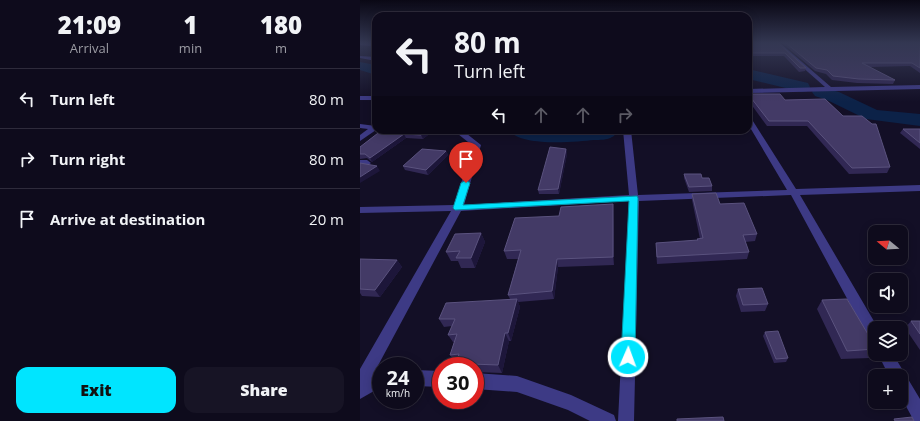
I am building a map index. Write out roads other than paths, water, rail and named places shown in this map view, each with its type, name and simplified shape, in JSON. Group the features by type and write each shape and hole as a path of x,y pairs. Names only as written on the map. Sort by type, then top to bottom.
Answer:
{"street":[{"path":"799,63 830,89"},
{"path":"752,91 920,87"},
{"path":"360,98 372,98"},
{"path":"752,125 794,193 868,324"},
{"path":"360,126 372,128"},
{"path":"360,139 372,130"},
{"path":"360,384 458,208 477,145 462,134"},
{"path":"626,421 634,198 627,134"},
{"path":"360,210 458,208 634,198 920,188"},
{"path":"484,382 517,384 571,403 608,421"},
{"path":"360,391 372,384"},
{"path":"908,394 920,415"}],"waterway":[{"path":"360,66 372,69"},
{"path":"752,75 802,87"},
{"path":"821,92 873,115 920,120"},
{"path":"534,134 550,136 594,134"}]}
